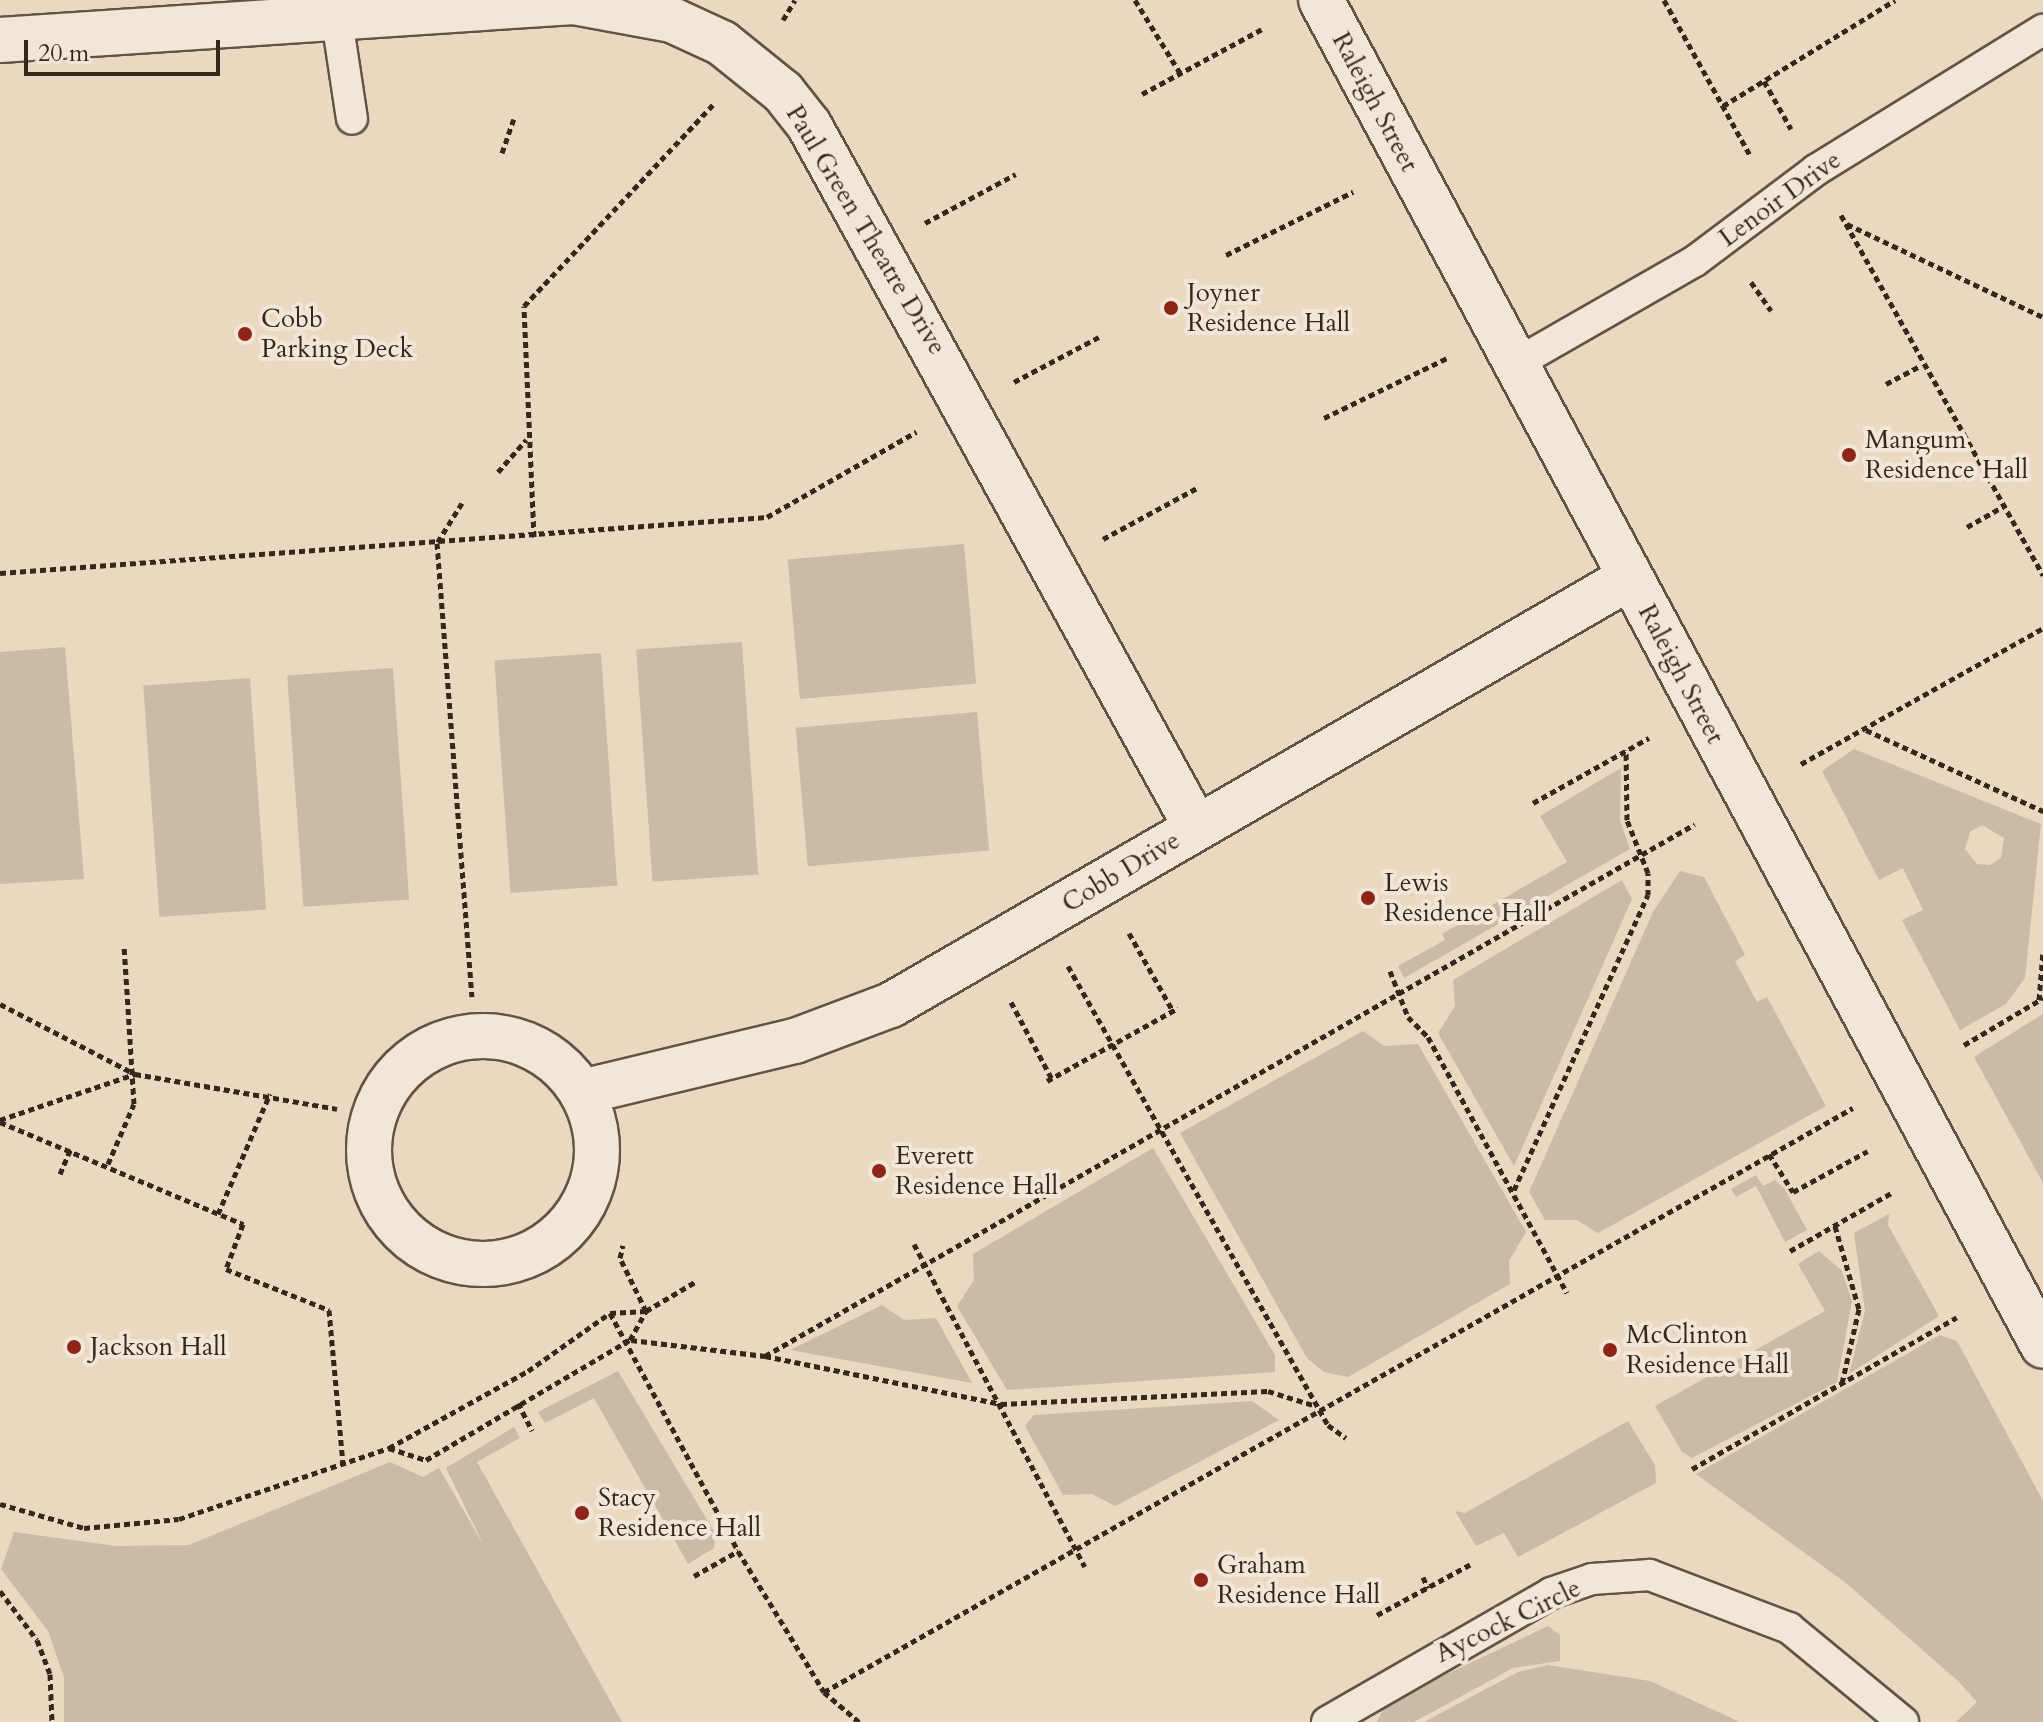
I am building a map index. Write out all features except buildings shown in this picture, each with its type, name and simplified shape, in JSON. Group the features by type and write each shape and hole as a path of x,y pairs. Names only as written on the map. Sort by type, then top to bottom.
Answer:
{"street":[{"name":"Raleigh Street","path":"1321,0 2043,1346"},
{"name":"Paul Green Theatre Drive","path":"0,40 334,7 510,2 628,8 672,20 751,63 809,125 967,403 1196,827"},
{"name":"Cobb Drive","path":"582,1092 795,1041 891,1005 1629,578"},
{"path":"475,1036 537,1048 582,1092 599,1151 594,1181 582,1211 528,1257 456,1262 423,1248 395,1225 376,1193 368,1158 386,1089 440,1044 475,1036"}],"lane":[{"path":"334,7 352,119"},
{"name":"Lenoir Drive","path":"1515,364 1695,261 1816,170 2043,30"},
{"name":"Aycock Circle","path":"1327,1722 1344,1706 1551,1593 1592,1579 1650,1575 1789,1628 1903,1722"}],"path":[{"path":"534,537 527,440 524,306 751,63 795,0"},
{"path":"1135,0 1180,73"},
{"path":"1664,0 1755,165"},
{"path":"1723,106 1895,0"},
{"path":"1142,94 1262,29"},
{"path":"1764,81 1798,140"},
{"path":"502,153 514,119"},
{"path":"920,226 1016,174"},
{"path":"1226,255 1353,192"},
{"path":"1840,214 1921,365 2043,575"},
{"path":"1846,223 2043,317"},
{"path":"1751,281 1771,311"},
{"path":"0,573 534,537 767,517 967,403 1101,336"},
{"path":"1324,418 1452,355"},
{"path":"1886,384 1921,365"},
{"path":"498,472 527,440"},
{"path":"1098,542 1197,488"},
{"path":"462,503 437,543 472,997"},
{"path":"1967,527 2004,506"},
{"path":"1801,764 2043,628"},
{"path":"1866,730 2043,811"},
{"path":"1533,803 1649,738"},
{"path":"1514,1190 1648,895 1627,820 1626,750"},
{"path":"765,1356 1695,824"},
{"path":"1010,999 1050,1080 1175,1010 1129,932"},
{"path":"108,1164 134,1104 135,1074 124,947"},
{"path":"1964,1045 2041,999 2043,951"},
{"path":"1068,965 1317,1406 1346,1438"},
{"path":"1390,971 1402,993 1408,1017 1428,1037 1514,1190 1567,1293"},
{"path":"0,1004 135,1074 270,1094 337,1109"},
{"path":"0,1121 135,1074"},
{"path":"218,1214 270,1094"},
{"path":"824,1692 1317,1406 1859,1105"},
{"path":"0,1121 71,1148 243,1224 226,1269 329,1310 343,1464"},
{"path":"60,1174 71,1148"},
{"path":"1769,1154 1793,1192 1868,1151"},
{"path":"1790,1251 1893,1192"},
{"path":"1835,1226 1859,1309 1841,1385"},
{"path":"914,1244 1085,1567"},
{"path":"623,1245 620,1258 646,1311"},
{"path":"0,1504 84,1528 179,1519 389,1448 528,1371 610,1313 646,1311 695,1282"},
{"path":"389,1448 426,1460 518,1403 630,1340 646,1311"},
{"path":"610,1313 630,1340 738,1551 824,1692 859,1722"},
{"path":"1692,1469 1957,1317"},
{"path":"630,1340 765,1356 1001,1404 1268,1391 1317,1406"},
{"path":"518,1403 532,1431"},
{"path":"694,1576 738,1551"},
{"path":"1377,1615 1471,1564"},
{"path":"1423,1577 1428,1588"},
{"path":"0,1591 37,1640 50,1674 52,1722"}],"shaded area":[{"path":"964,544 976,683 800,699 788,559"},
{"path":"742,642 758,874 653,882 636,649"},
{"path":"65,647 84,879 0,884 0,652"},
{"path":"601,653 617,885 511,893 494,660"},
{"path":"393,668 409,899 303,907 287,675"},
{"path":"250,678 266,909 159,917 143,685"},
{"path":"977,712 989,850 808,866 796,728"},
{"path":"1854,749 2041,824 2025,978 2006,1004 1960,1030 1902,920 1923,910 1903,868 1879,880 1822,771","holes":["1982,825 2004,838 2001,858 1990,865 1977,864 1965,849 1970,832"]},
{"path":"1621,768 1620,820 1630,849 1404,978 1398,966 1445,940 1442,934 1567,862 1540,816"},
{"path":"1680,871 1704,877 1745,955 1735,961 1757,1002 1767,997 1826,1106 1598,1233 1577,1220 1545,1220 1529,1192 1653,912"},
{"path":"1622,880 1632,899 1514,1166 1438,1033 1455,1006 1453,980"},
{"path":"2043,1014 2043,1183 1974,1057"},
{"path":"1363,1031 1384,1046 1418,1044 1526,1232 1509,1261 1510,1284 1348,1377 1324,1372 1307,1358 1180,1133"},
{"path":"1153,1148 1275,1355 1275,1372 1007,1390 957,1306 974,1280 973,1254"},
{"path":"1756,1175 1763,1186 1775,1180 1784,1188 1807,1230 1785,1242 1756,1186 1736,1197 1731,1189"},
{"path":"1889,1214 1888,1225 1939,1316 1849,1374 1865,1311 1854,1233"},
{"path":"1819,1251 1842,1271 1852,1301 1837,1382 1692,1458 1682,1452 1655,1406 1825,1311 1798,1264"},
{"path":"882,1305 904,1320 936,1318 972,1383 790,1350"},
{"path":"1940,1335 1957,1341 2043,1501 2043,1722 1956,1722 1977,1702 1958,1681 1846,1583 1696,1474"},
{"path":"618,1371 715,1533 714,1548 688,1564 594,1398 545,1423 538,1412"},
{"path":"1252,1401 1279,1420 1115,1506 1092,1494 1063,1495 1025,1426 1034,1415"},
{"path":"1628,1421 1655,1465 1656,1483 1518,1557 1504,1533 1476,1546 1455,1511 1465,1513"},
{"path":"514,1427 520,1438 477,1462 622,1722 64,1722 64,1677 48,1631 1,1569 14,1532 116,1546 189,1545 390,1462 423,1477 439,1468 484,1546 446,1468"},
{"path":"1548,1626 1560,1635 1560,1661 1513,1668 1414,1722 1377,1722 1386,1703"},
{"path":"1548,1665 1650,1681 1740,1722 1424,1722 1518,1672"}],"place":[{"name":"Joyner Residence Hall","path":"1171,308"},
{"name":"Cobb Parking Deck","path":"245,334"},
{"name":"Mangum Residence Hall","path":"1849,455"},
{"name":"Lewis Residence Hall","path":"1368,898"},
{"name":"Everett Residence Hall","path":"879,1171"},
{"name":"Jackson Hall","path":"74,1347"},
{"name":"McClinton Residence Hall","path":"1610,1350"},
{"name":"Stacy Residence Hall","path":"582,1513"},
{"name":"Graham Residence Hall","path":"1201,1580"}]}
